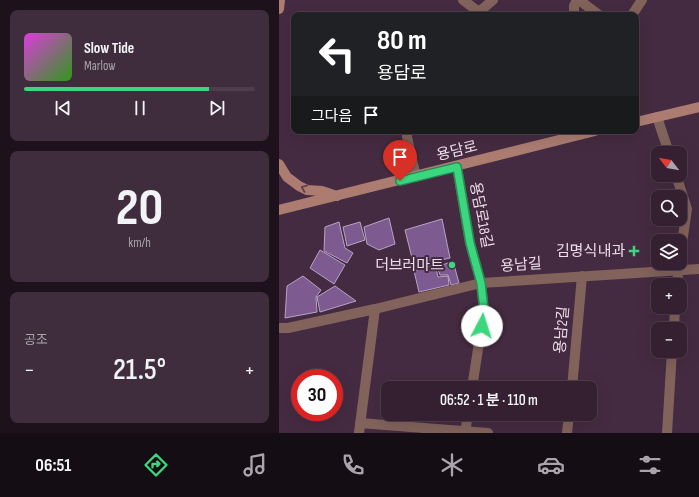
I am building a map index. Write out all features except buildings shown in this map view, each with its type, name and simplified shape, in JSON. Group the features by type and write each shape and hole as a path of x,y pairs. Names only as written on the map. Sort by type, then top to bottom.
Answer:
{"main road":[{"path":"279,9 280,0"},
{"path":"639,121 699,107"},
{"name":"용담로","path":"279,210 457,167 577,134"},
{"path":"279,164 287,177 299,186 307,190 321,191 339,196"}],"street":[{"path":"463,0 476,12"},
{"path":"480,12 493,0"},
{"path":"575,12 574,6 578,0 595,12"},
{"path":"634,12 642,0"},
{"path":"657,117 667,146"},
{"path":"407,134 416,177"},
{"name":"용담로18길","path":"457,167 470,243 481,283 484,310 473,381"},
{"path":"678,182 687,210 683,234"},
{"name":"용남길","path":"687,268 699,269"},
{"name":"용남길","path":"279,328 288,328 375,309 481,283 651,270"},
{"name":"용남2길","path":"573,381 582,276"},
{"path":"375,309 359,428 488,433"},
{"path":"667,433 672,358"},
{"path":"465,432 467,421"},
{"path":"567,433 568,421"}],"place":[{"name":"김명식내과","path":"634,251"},
{"name":"더브러마트","path":"452,265"}],"route":[{"path":"400,181 457,167 470,243 481,283 484,310 482,326"}]}
